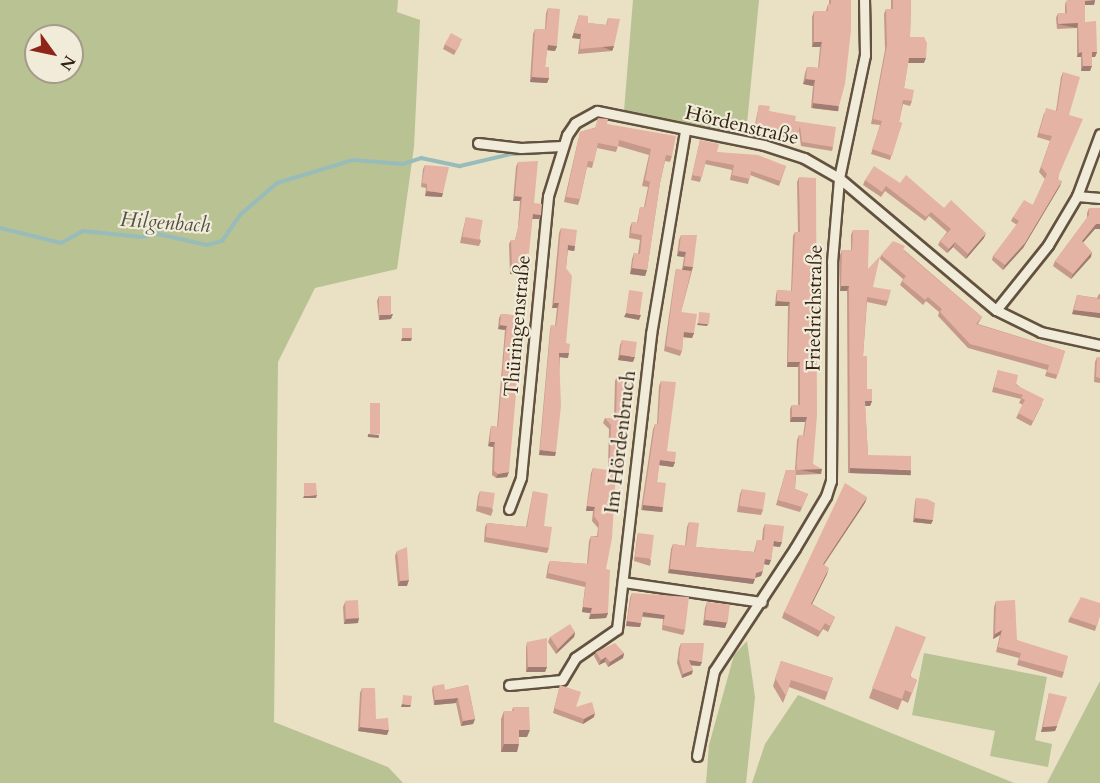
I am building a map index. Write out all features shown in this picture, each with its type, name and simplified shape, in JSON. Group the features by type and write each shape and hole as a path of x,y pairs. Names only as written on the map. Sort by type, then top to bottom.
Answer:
{"street":[{"name":"Friedrichstraße","path":"696,756 714,671 762,602 826,496 831,481 832,262 839,178 865,55 864,0"},
{"name":"Hördenstraße","path":"561,146 575,123 597,111 685,131 764,145 804,158 839,178 996,310 1041,333 1100,345"},
{"name":"Im Hördenbruch","path":"509,685 562,680 575,658 617,629 651,334 685,131"},
{"path":"996,310 1038,260 1077,196 1100,134"},
{"path":"478,143 502,148 561,146"},
{"name":"Thüringenstraße","path":"509,509 521,477 548,196 561,146"},
{"path":"1077,196 1100,198"},
{"path":"623,582 762,602"}],"green space":[{"path":"0,0 398,0 397,12 420,20 414,147 397,269 315,288 278,362 274,722 388,767 403,783 0,783"},
{"path":"633,0 759,0 746,134 624,111"},
{"path":"747,641 755,697 746,783 706,783 709,745 734,655"},
{"path":"924,653 1047,677 1035,740 1052,744 1048,767 990,756 995,731 912,715"},
{"path":"1100,681 1100,783 1047,783"},
{"path":"798,695 1014,783 752,783 765,744"}],"building":[{"path":"831,0 851,0 851,30 845,84 839,106 813,103 815,80 806,79 807,67 819,68 822,42 814,42 814,11 828,11 828,4 831,4"},
{"path":"893,0 911,0 910,37 924,37 927,43 926,58 909,58 904,88 914,90 912,101 903,100 899,122 902,123 892,156 872,149 882,121 873,119 887,45 886,9 893,9"},
{"path":"1095,0 1085,1 1085,22 1096,21 1097,52 1092,52 1092,66 1083,66 1082,52 1079,53 1078,23 1058,24 1058,13 1067,13 1066,1"},
{"path":"548,8 560,9 557,46 548,45 545,67 549,67 549,78 532,77 535,29 546,29"},
{"path":"579,15 588,16 588,23 607,25 608,18 620,19 614,46 580,49 581,34 574,33"},
{"path":"451,33 462,39 456,51 445,44"},
{"path":"1063,72 1080,77 1069,115 1083,119 1057,179 1062,181 1025,243 1005,265 993,256 1019,221 1013,217 1024,200 1033,205 1047,174 1041,167 1052,136 1039,133 1046,108 1057,111"},
{"path":"759,105 770,106 769,111 796,116 795,121 836,127 833,147 802,142 800,126 797,136 756,124"},
{"path":"598,118 608,119 607,124 676,136 672,156 666,155 647,270 632,268 634,253 640,254 642,235 631,233 632,222 638,223 640,207 645,207 650,182 645,180 651,149 619,140 618,147 598,143 594,162 588,161 580,199 566,197 580,132 595,128"},
{"path":"700,140 719,144 717,152 758,155 786,166 780,181 751,171 750,179 732,175 734,165 706,160 702,177 692,175"},
{"path":"538,161 534,203 542,204 541,215 533,214 527,271 512,269 511,240 515,240 522,197 515,196 518,162"},
{"path":"425,165 449,167 443,193 427,191 427,184 422,183"},
{"path":"874,166 900,183 906,175 944,208 951,200 986,233 968,254 955,242 949,249 940,241 951,229 931,212 926,217 886,186 882,192 865,180"},
{"path":"799,177 816,178 817,415 813,464 822,469 796,470 799,435 804,436 807,417 792,417 792,405 800,405 800,362 788,362 790,302 777,301 777,290 792,291 795,232 800,232"},
{"path":"1089,208 1100,208 1100,224 1096,224 1082,241 1092,252 1073,274 1055,261 1089,215"},
{"path":"466,217 483,220 479,240 463,237"},
{"path":"561,228 577,230 575,246 568,245 566,268 572,276 566,343 570,344 569,353 559,353 561,406 556,452 540,450 551,325 556,326 559,303 554,303"},
{"path":"853,230 869,230 868,269 880,256 873,287 891,290 888,301 867,297 863,356 867,356 867,389 872,389 872,401 865,401 868,455 911,456 911,470 850,468 849,286 841,286 842,250 852,250"},
{"path":"681,235 697,235 693,267 684,266 686,252 679,251"},
{"path":"893,241 905,246 903,250 982,317 976,324 1065,351 1058,375 1047,372 1049,365 970,344 940,312 942,309 928,297 925,300 902,281 906,276 881,255"},
{"path":"676,269 691,271 681,312 697,314 694,333 684,332 682,351 666,346"},
{"path":"629,290 643,292 640,315 626,313"},
{"path":"1077,295 1100,299 1100,313 1074,310"},
{"path":"379,296 391,296 391,315 379,315"},
{"path":"699,312 710,313 709,324 698,323"},
{"path":"501,314 523,316 509,472 498,474 494,471 495,442 490,442 491,426 498,427 507,326 500,325"},
{"path":"402,328 412,328 412,338 402,338"},
{"path":"622,340 637,342 635,357 620,355"},
{"path":"1097,357 1100,357 1100,378 1096,377"},
{"path":"998,370 1018,375 1016,385 1044,399 1033,421 1018,413 1025,400 1021,398 1023,395 994,387"},
{"path":"617,376 632,378 622,463 610,462 611,425 605,418 616,419"},
{"path":"661,381 676,382 667,451 676,452 675,462 660,460 657,482 666,483 663,507 643,505 655,424 658,424"},
{"path":"370,403 380,403 380,434 370,434"},
{"path":"593,468 616,471 612,538 606,569 610,570 608,613 591,614 592,608 583,607 586,582 548,573 550,561 588,564 591,536 598,537 599,523 594,516 595,507 587,506"},
{"path":"786,470 796,470 795,489 808,494 802,507 778,500"},
{"path":"304,483 316,483 317,495 304,496"},
{"path":"845,483 867,497 823,564 829,568 811,604 835,617 830,626 825,623 820,631 784,612"},
{"path":"742,489 766,493 763,510 739,506"},
{"path":"480,491 495,493 493,508 478,506"},
{"path":"533,491 548,494 544,526 552,527 549,548 486,537 487,523 527,527"},
{"path":"916,498 927,499 935,503 933,520 915,518"},
{"path":"689,522 699,523 696,547 755,552 757,540 764,540 765,524 784,526 782,542 774,541 771,560 765,559 763,571 756,573 755,579 670,569 673,544 686,546"},
{"path":"638,533 654,535 651,559 635,557"},
{"path":"407,547 409,580 400,581 397,551"},
{"path":"632,593 689,597 685,630 663,625 665,615 643,612 641,623 627,621"},
{"path":"1081,597 1100,603 1097,626 1070,617"},
{"path":"358,600 359,618 346,619 345,601"},
{"path":"1015,600 1017,640 1068,656 1064,672 1019,660 1021,653 998,647 1002,630 995,634 996,601"},
{"path":"707,602 730,605 728,623 705,620"},
{"path":"570,624 575,632 558,649 550,637"},
{"path":"896,626 926,637 910,677 917,680 912,693 905,690 902,699 872,688"},
{"path":"547,638 547,667 528,667 527,642"},
{"path":"615,643 624,653 610,662 606,657 601,660 596,652"},
{"path":"681,643 704,643 702,662 689,660 693,670 683,674 679,659"},
{"path":"781,661 833,678 828,692 791,680 786,696 775,678"},
{"path":"444,684 445,690 468,685 475,719 463,721 458,698 435,700 433,686"},
{"path":"560,685 581,692 576,707 592,702 595,713 584,719 554,708"},
{"path":"362,688 375,688 376,719 388,718 389,730 360,727"},
{"path":"1049,693 1067,697 1057,726 1043,727"},
{"path":"403,695 412,696 411,705 402,704"},
{"path":"513,707 529,707 530,730 519,730 519,744 504,744 504,711 514,711"}],"waterway":[{"name":"Hilgenbach","path":"0,228 61,243 83,231 141,237 158,234 207,245 222,241 241,214 277,183 353,160 403,164 421,158 460,166 511,154 552,152"}]}
